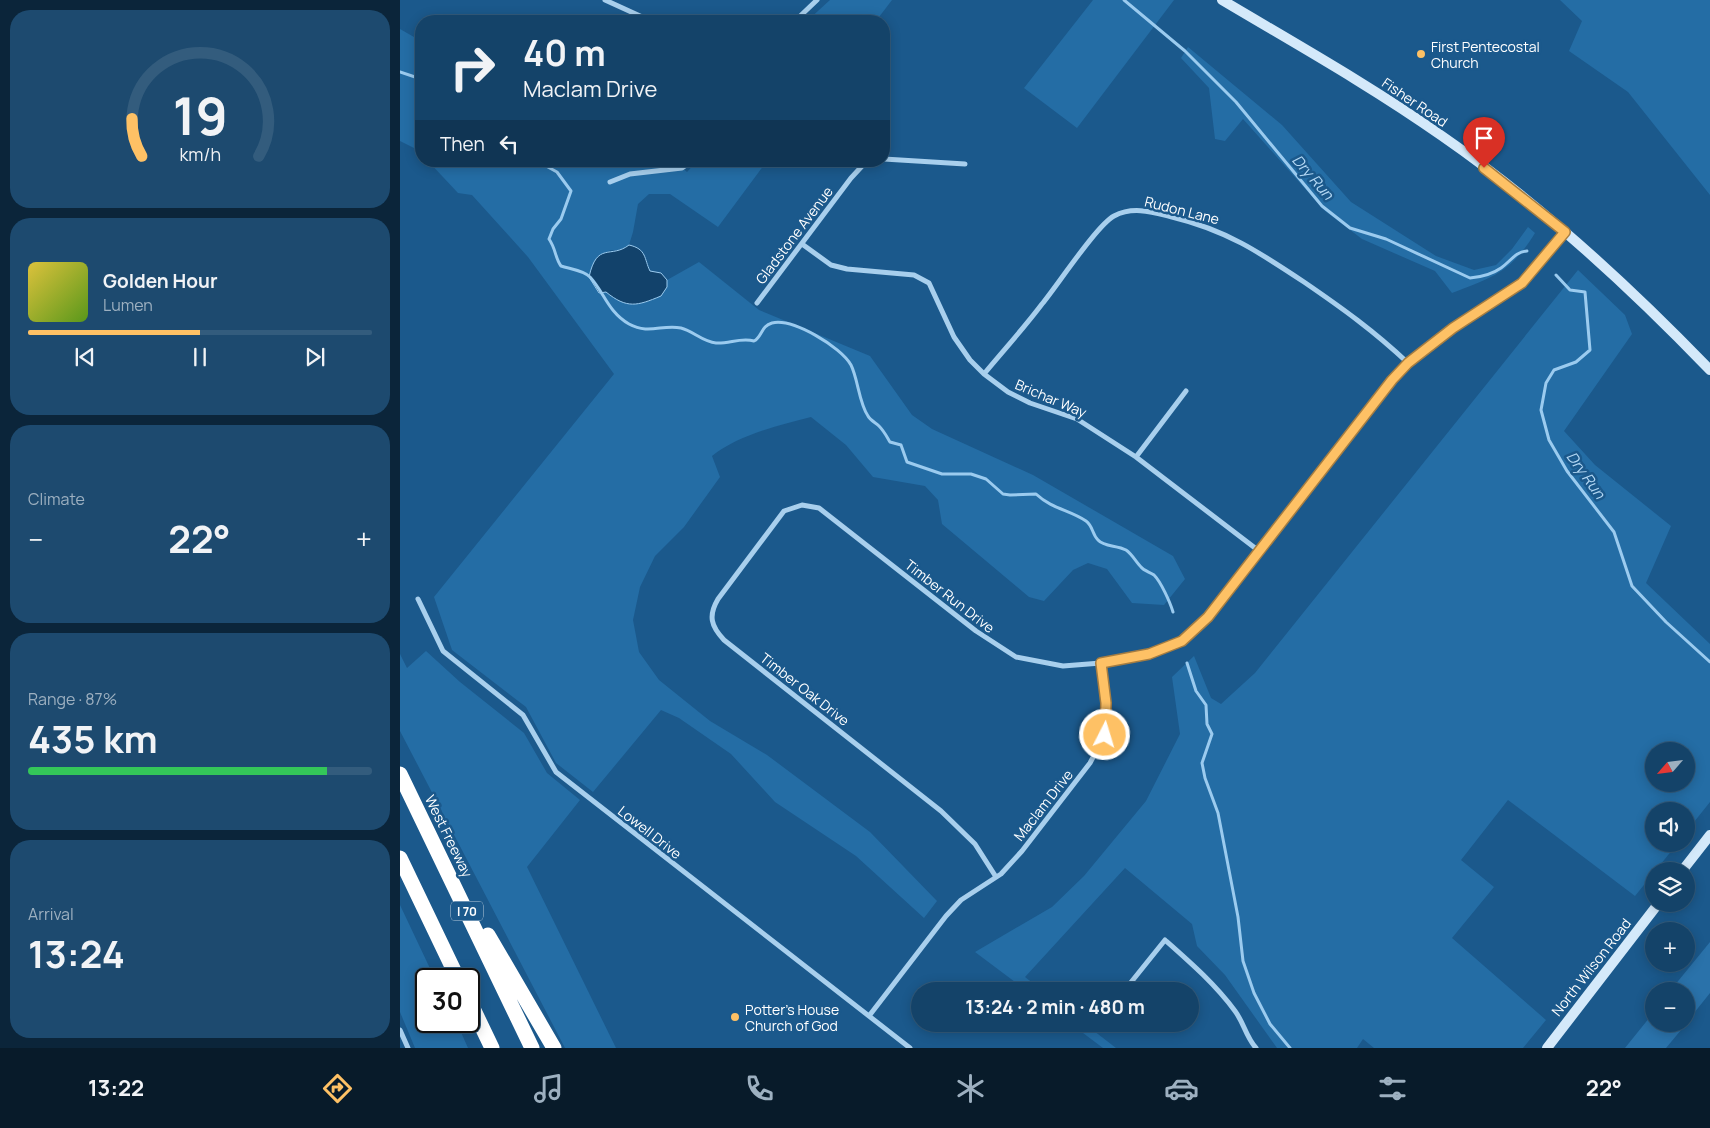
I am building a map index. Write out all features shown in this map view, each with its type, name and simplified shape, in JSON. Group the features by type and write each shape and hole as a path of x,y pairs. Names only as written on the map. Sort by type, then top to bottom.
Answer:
{"highway":[{"name":"West Freeway","path":"400,774 434,841 532,1048"},
{"path":"434,841 554,1048"},
{"name":"I 70","path":"400,858 453,968"},
{"path":"480,1023 492,1048"}],"main road":[{"name":"Fisher Road","path":"1222,0 1367,87 1442,136 1565,232 1641,301 1710,370"},
{"path":"1689,862 1710,835"},
{"name":"North Wilson Road","path":"1547,1048 1652,912"}],"street":[{"path":"605,0 638,15"},
{"path":"802,15 817,0"},
{"path":"890,159 965,164"},
{"path":"610,182 630,174 683,167"},
{"name":"Gladstone Avenue","path":"757,303 861,167"},
{"name":"Rudon Lane","path":"984,374 1042,305 1099,230 1112,217 1128,210 1146,210 1201,224 1230,235 1257,250 1358,318 1408,363"},
{"path":"1101,663 1149,654 1182,641 1208,617 1355,426 1408,363 1453,328 1522,283 1565,232"},
{"name":"Brichar Way","path":"802,244 831,265 847,269 914,275 928,283 954,337 970,360 984,374 1008,392 1030,403 1077,419 1136,457 1259,551"},
{"path":"1136,457 1186,391"},
{"name":"Timber Run Drive","path":"802,505 819,508 976,631 1016,657 1063,666 1101,663"},
{"name":"Timber Oak Drive","path":"802,505 784,511 718,599 712,610 714,627 724,640 941,811 975,844 996,877"},
{"name":"Lowell Drive","path":"418,599 443,651 523,715 556,772 910,1048"},
{"name":"Maclam Drive","path":"869,1016 946,916 961,900 996,877 1022,851 1098,750 1105,735 1107,719 1101,663"},
{"path":"1131,982 1165,940 1212,981 1237,1014 1249,1040 1256,1048"},
{"path":"400,1030 408,1048"}],"shaded area":[{"path":"830,0 892,0 881,15 814,15"},
{"path":"1093,0 1174,0 1077,128 1024,88"},
{"path":"1560,0 1710,0 1710,195 1628,92 1569,51 1582,21"},
{"path":"400,29 415,38 415,148 400,141"},
{"path":"1188,47 1282,125 1351,202 1436,256 1474,270 1496,265 1512,249 1528,227 1535,233 1518,257 1500,272 1452,293 1435,271 1362,239 1325,211 1243,119 1225,141 1215,139 1209,88 1181,58"},
{"path":"434,167 682,167 687,172 692,167 763,167 718,227 670,194 649,194 638,204 629,245 623,250 611,250 598,256 603,281 608,293 615,299 624,302 643,303 652,300 665,288 667,280 699,262 759,310 870,356 912,415 932,429 1033,475 1173,556 1185,579 1164,605 1132,603 1107,569 1088,563 1073,570 1044,601 1029,597 942,524 938,500 925,486 873,477 846,445 811,417 772,427 746,437 712,456 720,477 684,527 655,556 640,587 633,620 639,652 659,680 710,721 767,755 870,832 937,901 924,918 856,856 775,802 731,754 679,718 661,710 593,792 556,763 526,707 452,650 434,597 614,374 528,257 472,195 458,193"},
{"path":"629,245 642,252 650,271 661,273 667,280 667,287 661,296 639,304 632,304 620,301 606,292 599,293 589,277 596,259 600,255"},
{"path":"1578,270 1625,315 1632,334 1564,431 1595,465 1671,526 1646,583 1710,644 1710,802 1695,821 1695,802 1645,802 1645,852 1671,852 1662,862 1645,862 1645,884 1635,896 1508,800 1461,860 1494,887 1452,938 1546,1020 1523,1048 1374,1048 1363,1039 1357,1048 1277,1048 1225,975 1197,946 1192,924 1125,868 1025,977 1031,982 1015,982 975,952 1052,907 1084,876 1146,801 1180,734 1172,677 1194,656 1211,698 1221,704 1255,673"},
{"path":"426,651 460,682 524,733 547,773 580,800 527,867 616,1048 565,1048 400,731 400,654 407,668"},
{"path":"400,905 430,968 415,968 415,1033 461,1033 468,1048 415,1048 400,1012"},
{"path":"1082,1032 1095,1032 1116,1048 1103,1048"}],"building":[{"path":"1710,942 1710,993 1695,1012 1695,982 1677,982 1686,972 1695,972 1695,960"},
{"path":"1645,1023 1645,1032 1679,1032 1666,1048 1625,1048"}],"waterway":[{"name":"Dry Run","path":"1124,0 1185,51 1236,102 1322,206 1350,228 1386,239 1470,278 1494,272 1516,255 1527,251"},
{"path":"400,72 415,77"},
{"path":"548,167 557,172 571,191 561,219 553,229 549,239 559,263 561,266 580,271 590,277 611,308 629,324 643,329 681,328 707,341 716,343 744,340 754,341 768,324 772,323 792,325 816,335 846,358 851,365 865,411 870,419 881,428 890,442 901,445 907,462 942,474 971,474 986,479 1003,494 1036,494 1048,503 1080,517 1088,523 1096,538 1101,542 1126,550 1142,568 1154,575 1160,582 1173,612"},
{"name":"Dry Run","path":"1556,275 1570,290 1585,292 1590,350 1576,362 1554,370 1546,383 1541,410 1549,440 1567,471 1614,532 1632,586 1666,622 1710,662"},
{"path":"1187,663 1196,691 1206,705 1207,724 1212,734 1202,763 1205,778 1218,813 1238,917 1243,961 1254,993 1270,1024 1290,1048"}],"place":[{"name":"First Pentecostal Church","path":"1421,54"},
{"name":"Potter's House Church of God","path":"735,1017"}],"route":[{"path":"1105,735 1107,719 1101,663 1149,654 1182,641 1208,617 1392,380 1408,363 1453,328 1522,283 1565,232 1526,199 1484,168"}]}
